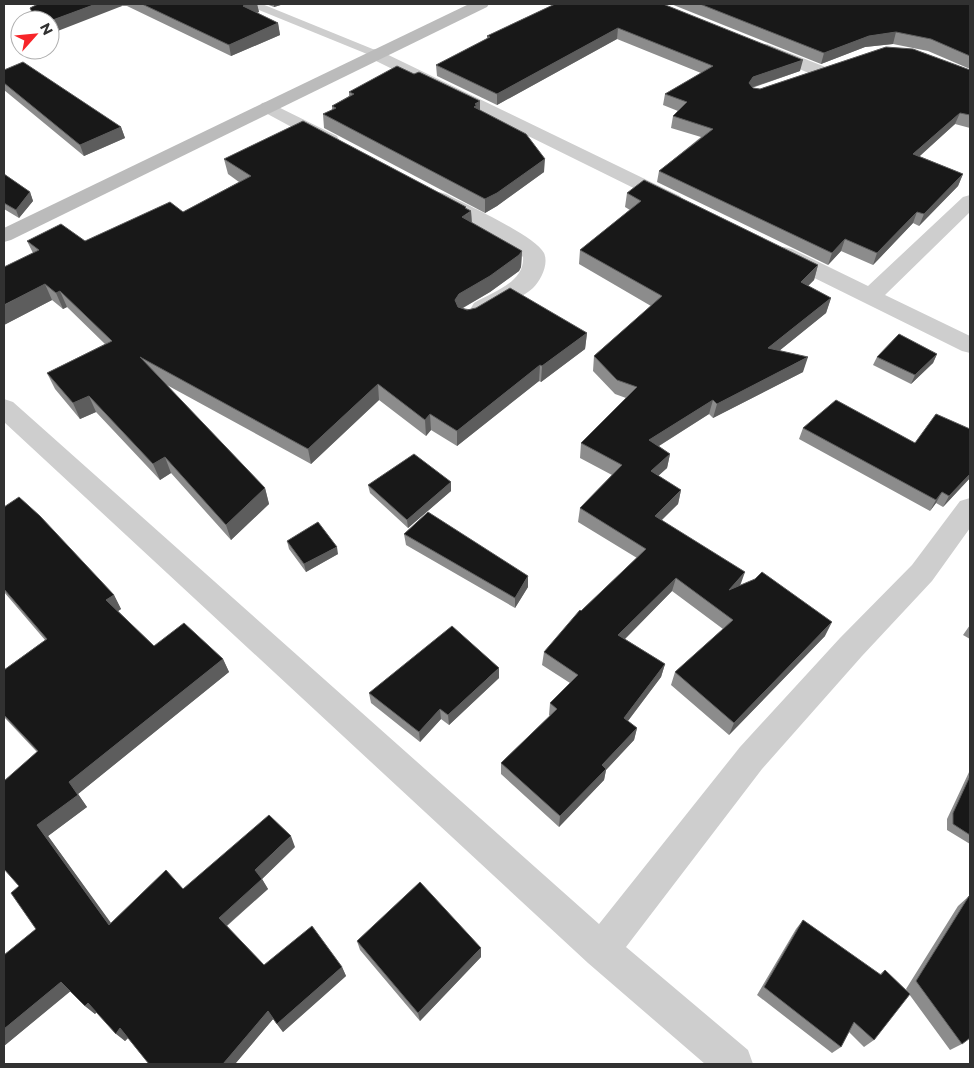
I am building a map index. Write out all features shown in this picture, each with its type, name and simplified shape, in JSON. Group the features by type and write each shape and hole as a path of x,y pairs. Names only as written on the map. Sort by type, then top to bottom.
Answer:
{"main road":[{"path":"4,236 481,4"}],"street":[{"path":"749,41 822,72"},
{"path":"376,54 694,210"},
{"path":"794,81 838,66"},
{"path":"268,107 345,148"},
{"path":"422,189 515,239 534,255 535,266 525,283 468,317"},
{"path":"871,296 970,201"},
{"path":"765,244 970,345"},
{"path":"4,408 601,950 734,1064"},
{"path":"601,950 676,856 750,758 851,647 922,573 970,508"}],"lane":[{"path":"253,4 376,54"}],"building":[{"path":"38,4 96,4 60,17 60,10 31,10 30,8"},
{"path":"142,4 248,4 243,6 278,23 229,45"},
{"path":"555,4 663,4 803,60 753,77 749,83 753,88 760,89 886,47 913,49 970,70 970,115 960,113 913,154 963,174 924,214 917,212 877,253 845,239 832,253 659,171 713,129 673,116 687,102 665,94 713,66 618,28 497,94 436,65 490,37 487,36"},
{"path":"700,4 970,4 970,56 931,39 896,32 869,36 824,53"},
{"path":"23,62 121,127 80,145 4,83 4,70"},
{"path":"397,66 414,74 419,72 480,101 474,107 526,134 545,159 497,193 485,199 323,114 336,108 332,106 354,94 349,92"},
{"path":"303,121 466,207 471,211 462,217 522,251 490,276 459,294 455,300 458,307 467,310 476,308 510,288 587,333 542,366 540,365 457,431 430,414 425,420 378,384 308,449 140,357 265,488 226,525 165,457 153,464 89,396 73,403 47,373 112,341 60,291 56,293 45,284 4,305 4,267 39,250 27,241 61,224 85,241 170,202 183,212 251,176 224,159"},
{"path":"4,174 30,192 16,210 4,203"},
{"path":"644,180 818,265 801,282 831,298 768,348 808,357 717,404 713,400 649,440 670,454 651,471 681,490 655,516 745,572 729,590 755,579 762,572 832,622 734,723 675,672 733,620 676,578 618,635 665,664 624,718 637,728 602,765 606,769 560,816 501,763 557,709 550,703 578,675 544,652 580,610 646,549 580,508 622,465 581,443 637,387 617,380 594,356 662,296 580,250 641,201 627,193"},
{"path":"899,334 937,354 915,375 877,357"},
{"path":"836,400 915,443 936,414 970,429 970,474 949,496 942,492 936,500 803,428"},
{"path":"414,454 451,482 407,520 368,485"},
{"path":"19,497 40,516 114,595 106,600 154,646 184,623 223,659 69,782 78,795 37,825 109,925 166,870 183,889 269,815 291,836 255,870 262,879 219,918 264,965 312,926 342,967 277,1024 268,1011 223,1064 149,1064 120,1028 116,1034 88,1003 85,1006 61,982 4,1029 4,955 36,929 11,893 19,886 4,869 4,781 38,751 4,715 4,670 47,639 4,589 4,507"},
{"path":"428,512 528,576 515,598 404,534"},
{"path":"318,522 337,547 304,564 287,541"},
{"path":"452,626 499,668 448,715 440,709 419,732 369,693"},
{"path":"970,776 970,835 953,824 953,813"},
{"path":"420,882 481,948 418,1013 357,941"},
{"path":"969,896 970,1038 962,1044 916,981"},
{"path":"803,920 881,975 885,970 910,994 874,1040 854,1022 841,1047 764,987"}]}
